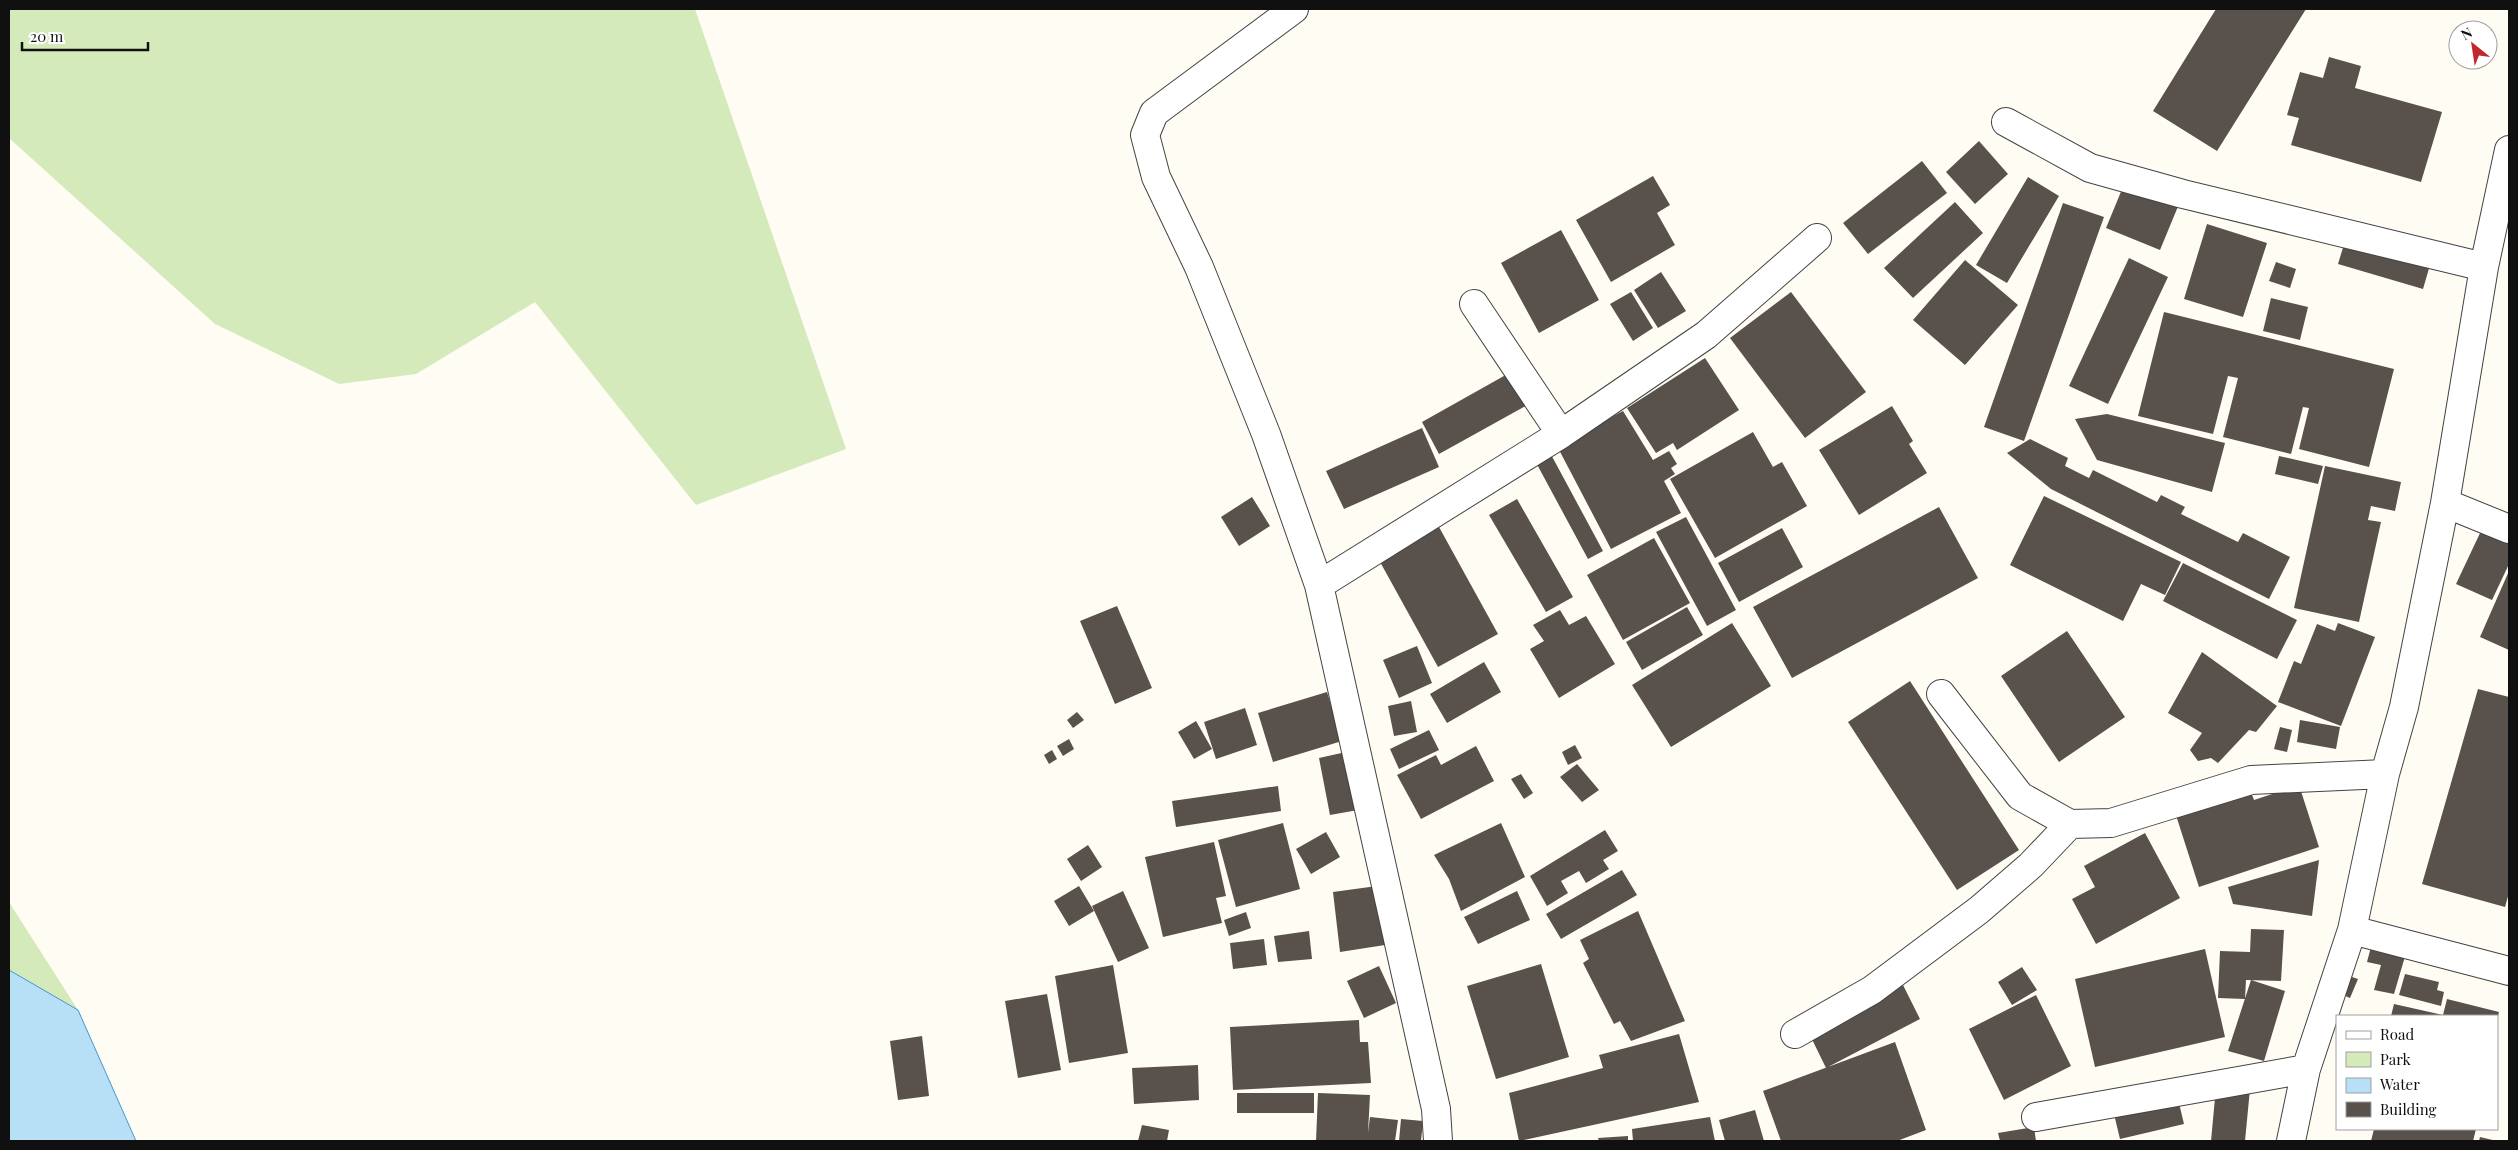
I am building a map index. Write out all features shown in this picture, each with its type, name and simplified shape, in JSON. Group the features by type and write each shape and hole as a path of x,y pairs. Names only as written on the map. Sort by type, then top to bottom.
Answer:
{"street":[{"path":"1294,9 1154,112 1145,135 1156,177 1203,276 1266,434 1319,585 1436,1109 1438,1141"},
{"path":"2006,122 2090,168 2183,194 2484,267"},
{"path":"2291,1141 2306,1069 2352,930 2385,774 2404,707 2445,503 2484,267 2509,150"},
{"path":"1319,585 1562,434 1706,335 1817,238"},
{"path":"1474,304 1562,434"},
{"path":"2445,503 2509,529"},
{"path":"1941,694 2020,796 2070,824 2111,823 2252,780 2385,774"},
{"path":"1795,1034 1872,990 1979,910 2031,865 2070,824"},
{"path":"2352,930 2509,971"},
{"path":"2036,1117 2306,1069"}],"green space":[{"path":"9,9 695,9 846,449 696,505 535,302 416,374 339,384 215,324 9,138"},
{"path":"9,902 78,1010 9,970"}],"water":[{"path":"9,970 78,1010 136,1141 9,1141"}],"building":[{"path":"2216,9 2306,9 2217,151 2153,111"},
{"path":"2329,57 2361,66 2355,88 2442,112 2421,182 2291,145 2299,118 2287,115 2300,72 2323,78"},
{"path":"1979,141 2008,174 1975,204 1946,172"},
{"path":"1922,161 1947,193 1868,254 1843,223"},
{"path":"1653,176 1670,205 1657,213 1675,245 1611,282 1576,220"},
{"path":"2028,177 2059,196 2007,283 1976,265"},
{"path":"2125,182 2179,204 2160,250 2106,228"},
{"path":"1955,202 1983,233 1913,298 1884,268"},
{"path":"2063,203 2104,217 2024,441 1984,427"},
{"path":"2207,224 2267,243 2243,317 2184,299"},
{"path":"1561,230 1599,300 1539,333 1501,263"},
{"path":"2345,241 2430,265 2423,289 2338,264"},
{"path":"2129,258 2168,277 2108,404 2069,386"},
{"path":"1965,260 2018,305 1965,365 1913,320"},
{"path":"2276,262 2296,269 2290,288 2269,281"},
{"path":"1661,272 1686,311 1658,328 1634,290"},
{"path":"1631,292 1653,328 1633,341 1610,304"},
{"path":"1791,292 1866,392 1805,438 1730,338"},
{"path":"2271,298 2308,307 2300,340 2263,331"},
{"path":"2164,312 2394,369 2369,467 2299,449 2309,408 2303,407 2291,454 2223,437 2238,378 2228,376 2213,434 2138,416"},
{"path":"1705,358 1739,410 1677,450 1673,443 1656,453 1627,408"},
{"path":"1511,372 1529,404 1439,454 1422,422"},
{"path":"1892,406 1913,441 1909,444 1927,473 1859,515 1819,450"},
{"path":"1623,411 1653,460 1669,451 1677,464 1671,468 1675,474 1664,481 1681,513 1611,549 1557,446"},
{"path":"2107,414 2225,443 2212,492 2097,460 2075,419"},
{"path":"1422,428 1439,467 1344,509 1326,471"},
{"path":"1753,432 1773,467 1782,462 1807,506 1715,558 1670,479"},
{"path":"2030,439 2068,458 2065,466 2089,478 2093,470 2157,502 2161,495 2185,507 2181,514 2238,542 2243,533 2290,557 2269,599 2051,489 2007,453"},
{"path":"1548,449 1603,551 1588,559 1533,457"},
{"path":"2279,456 2323,466 2318,484 2275,474"},
{"path":"2325,466 2401,482 2395,511 2371,506 2368,520 2381,522 2359,622 2294,608"},
{"path":"2044,496 2181,562 2165,595 2141,584 2123,621 2010,565"},
{"path":"1252,497 1270,526 1239,546 1221,517"},
{"path":"1517,499 1573,597 1546,612 1489,515"},
{"path":"1939,507 1978,578 1792,678 1753,607"},
{"path":"1686,517 1736,610 1707,626 1656,532"},
{"path":"1439,527 1498,634 1438,667 1379,560"},
{"path":"1782,528 1803,567 1739,602 1718,563"},
{"path":"2481,531 2509,544 2509,564 2492,600 2456,584"},
{"path":"1654,538 1690,603 1623,640 1587,575"},
{"path":"2183,563 2297,620 2277,659 2163,601"},
{"path":"2509,571 2509,650 2480,637"},
{"path":"1117,606 1152,688 1115,704 1080,621"},
{"path":"1687,607 1703,635 1642,670 1626,642"},
{"path":"1560,610 1569,625 1586,616 1615,664 1559,698 1530,649 1544,641 1533,625"},
{"path":"1732,623 1771,686 1671,747 1632,685"},
{"path":"2338,623 2375,637 2341,726 2278,702 2294,661 2301,664 2317,624 2335,631"},
{"path":"2067,631 2125,717 2059,762 2001,676"},
{"path":"1417,646 1432,683 1399,698 1383,660"},
{"path":"2202,652 2277,706 2256,732 2249,730 2218,763 2211,758 2198,761 2190,750 2202,733 2168,713"},
{"path":"1484,662 1501,692 1447,723 1430,694"},
{"path":"1910,681 2019,850 1957,890 1848,722"},
{"path":"2478,689 2509,697 2509,893 2505,907 2422,884"},
{"path":"1327,692 1342,741 1273,762 1258,713"},
{"path":"1411,701 1417,732 1394,736 1388,706"},
{"path":"1245,708 1257,745 1216,759 1204,722"},
{"path":"1077,712 1084,720 1073,728 1067,720"},
{"path":"2300,720 2340,727 2336,749 2297,742"},
{"path":"1196,721 1212,749 1194,759 1178,732"},
{"path":"2280,727 2292,730 2287,752 2274,749"},
{"path":"1429,730 1439,750 1399,769 1390,749"},
{"path":"1069,739 1074,749 1063,756 1057,746"},
{"path":"1575,745 1582,758 1568,765 1562,752"},
{"path":"1476,746 1494,781 1421,819 1397,775 1436,755 1441,765"},
{"path":"1052,750 1057,759 1049,764 1044,755"},
{"path":"1346,752 1358,810 1330,815 1319,758"},
{"path":"1577,764 1599,790 1582,802 1560,777"},
{"path":"1521,774 1533,793 1524,799 1511,779"},
{"path":"2248,784 2254,800 2299,785 2319,847 2199,887 2174,809"},
{"path":"1278,786 1281,811 1176,827 1172,801"},
{"path":"1283,823 1300,889 1236,907 1218,840"},
{"path":"1501,823 1525,877 1461,911 1449,879 1434,855"},
{"path":"1605,830 1618,851 1603,860 1609,869 1586,883 1579,871 1561,881 1568,893 1547,906 1530,876"},
{"path":"1326,832 1340,857 1311,874 1296,849"},
{"path":"2145,833 2180,898 2096,944 2072,899 2095,887 2084,866"},
{"path":"1214,842 1226,896 1216,898 1222,923 1163,937 1145,857"},
{"path":"1088,845 1102,867 1081,881 1067,859"},
{"path":"2319,860 2312,916 2233,904 2228,887"},
{"path":"1622,870 1637,895 1561,939 1546,914"},
{"path":"1079,886 1094,911 1069,926 1054,901"},
{"path":"1377,886 1385,945 1340,952 1333,892"},
{"path":"1123,891 1149,948 1118,962 1092,906"},
{"path":"1517,891 1530,920 1478,944 1464,917"},
{"path":"1638,911 1685,1021 1631,1041 1620,1021 1614,1024 1583,963 1589,959 1580,940"},
{"path":"1246,912 1251,928 1229,936 1224,920"},
{"path":"2251,929 2284,930 2281,981 2246,980 2245,999 2218,998 2220,951 2250,952"},
{"path":"1309,931 1312,959 1278,962 1274,936"},
{"path":"1264,939 1267,965 1233,969 1230,943"},
{"path":"2372,943 2406,953 2394,994 2374,990 2381,965 2367,962"},
{"path":"2205,949 2225,1037 2095,1067 2075,979"},
{"path":"1541,964 1569,1057 1496,1079 1467,986"},
{"path":"1113,965 1128,1053 1069,1063 1055,976"},
{"path":"1379,966 1396,1003 1364,1018 1347,981"},
{"path":"2022,967 2037,990 2012,1005 1998,982"},
{"path":"2343,974 2358,979 2350,998 2336,992"},
{"path":"2405,974 2439,982 2437,990 2444,992 2441,1006 2399,995"},
{"path":"2251,980 2285,991 2264,1061 2228,1051"},
{"path":"1902,983 1920,1019 1826,1068 1808,1031"},
{"path":"1047,994 1061,1070 1018,1078 1005,1001"},
{"path":"2036,995 2071,1066 2004,1100 1969,1029"},
{"path":"2447,999 2499,1012 2498,1016 2443,1015"},
{"path":"2394,1004 2443,1015 2391,1015"},
{"path":"1359,1020 1360,1042 1368,1042 1371,1083 1233,1090 1230,1027"},
{"path":"1679,1034 1699,1102 1519,1141 1509,1093 1603,1068 1599,1055"},
{"path":"922,1036 929,1096 898,1100 890,1041"},
{"path":"1895,1042 1926,1130 1897,1141 1781,1141 1763,1091"},
{"path":"1198,1065 1199,1100 1134,1104 1132,1068"},
{"path":"2216,1087 2250,1089 2245,1141 2211,1141"},
{"path":"1237,1093 1314,1093 1314,1113 1237,1113"},
{"path":"1318,1093 1370,1095 1368,1133 1370,1117 1398,1120 1395,1141 1316,1141"},
{"path":"2178,1099 2184,1124 2120,1139 2114,1114"},
{"path":"1755,1110 1764,1141 1725,1141 1719,1120"},
{"path":"1710,1117 1715,1141 1633,1141 1632,1129"},
{"path":"1401,1119 1423,1121 1421,1141 1399,1141"},
{"path":"1142,1125 1169,1130 1167,1141 1138,1141"},
{"path":"2034,1127 2036,1141 2000,1141 1998,1133"},
{"path":"2374,1130 2476,1130 2473,1141 2371,1141"},
{"path":"1628,1136 1628,1141 1599,1141 1598,1138"},
{"path":"2480,1137 2497,1141 2479,1141"}]}
